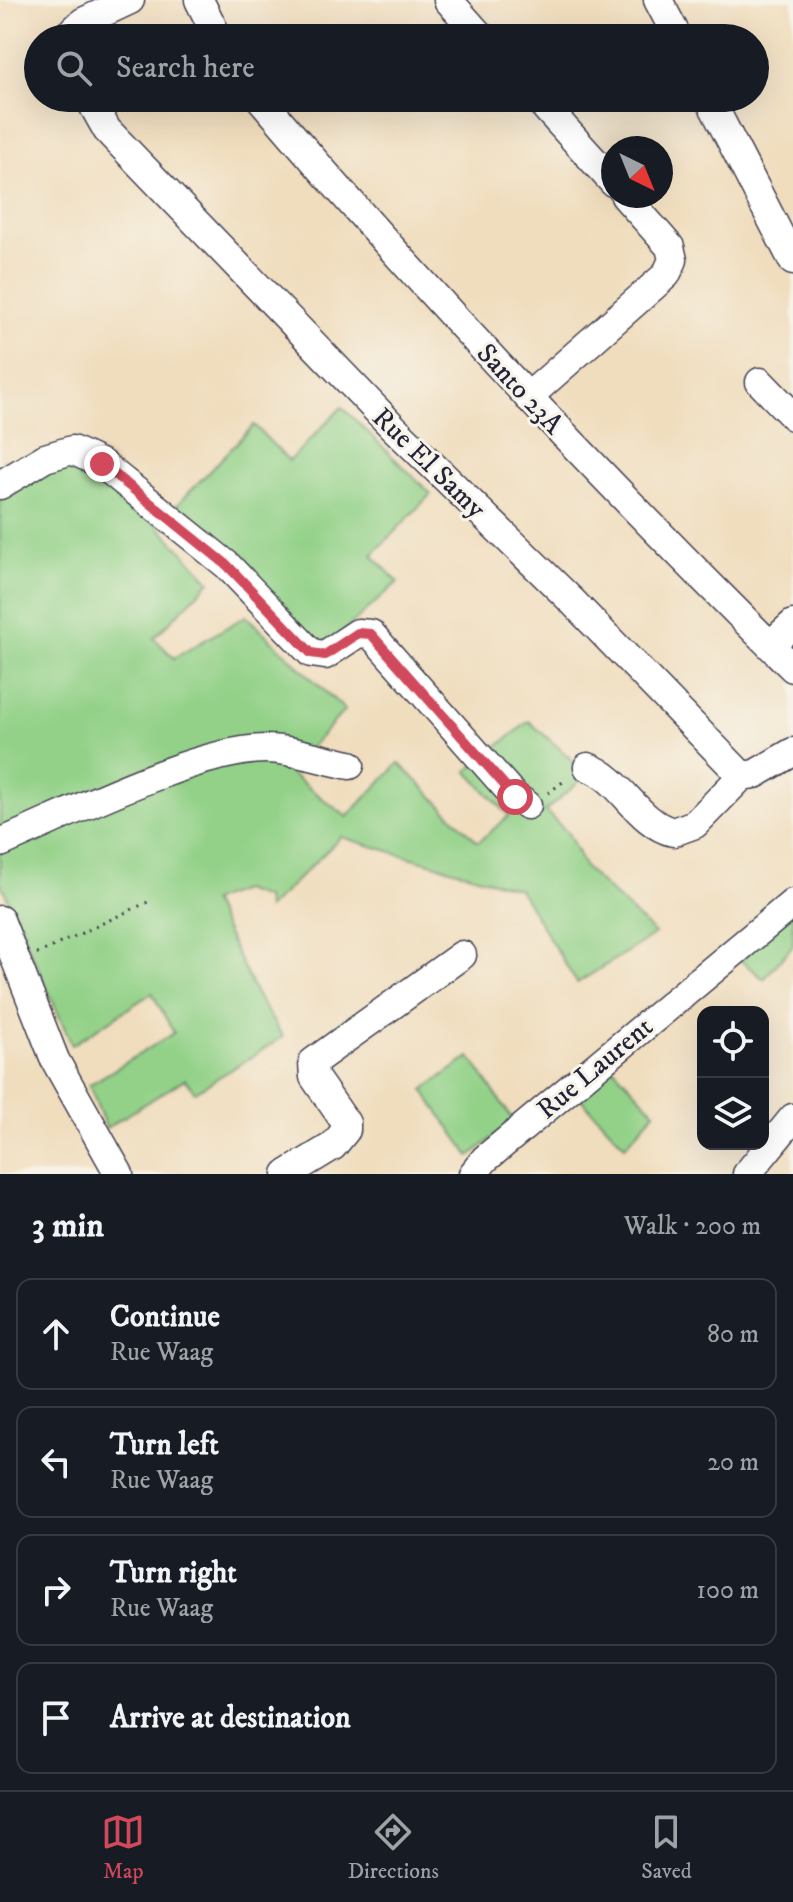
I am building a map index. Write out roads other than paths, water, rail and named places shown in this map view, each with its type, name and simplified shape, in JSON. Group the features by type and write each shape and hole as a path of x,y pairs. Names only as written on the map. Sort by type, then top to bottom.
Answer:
{"street":[{"path":"81,24 130,0"},
{"path":"199,0 211,24"},
{"path":"448,0 469,24"},
{"path":"658,0 671,24"},
{"name":"Rue El Samy","path":"97,112 107,130 393,427 572,601 742,776"},
{"name":"Santo 23A","path":"272,112 355,210 528,397 793,668"},
{"path":"550,112 601,169"},
{"path":"716,112 793,261"},
{"path":"528,397 666,275 673,260 670,247 636,208"},
{"path":"760,382 793,416"},
{"path":"0,485 45,458 72,450 102,464 227,565 311,653 325,655 358,633 371,634 515,797 527,805"},
{"path":"770,645 793,624"},
{"path":"0,843 160,777 233,752 268,749 350,765"},
{"path":"588,767 653,823 673,832 695,824 742,776 755,774 793,752"},
{"name":"Rue Laurent","path":"473,1174 485,1159 793,903"},
{"path":"0,920 55,1060 119,1174"},
{"path":"287,1174 333,1146 341,1139 346,1123 314,1077 313,1062 462,955"},
{"path":"747,1174 793,1118"}]}
